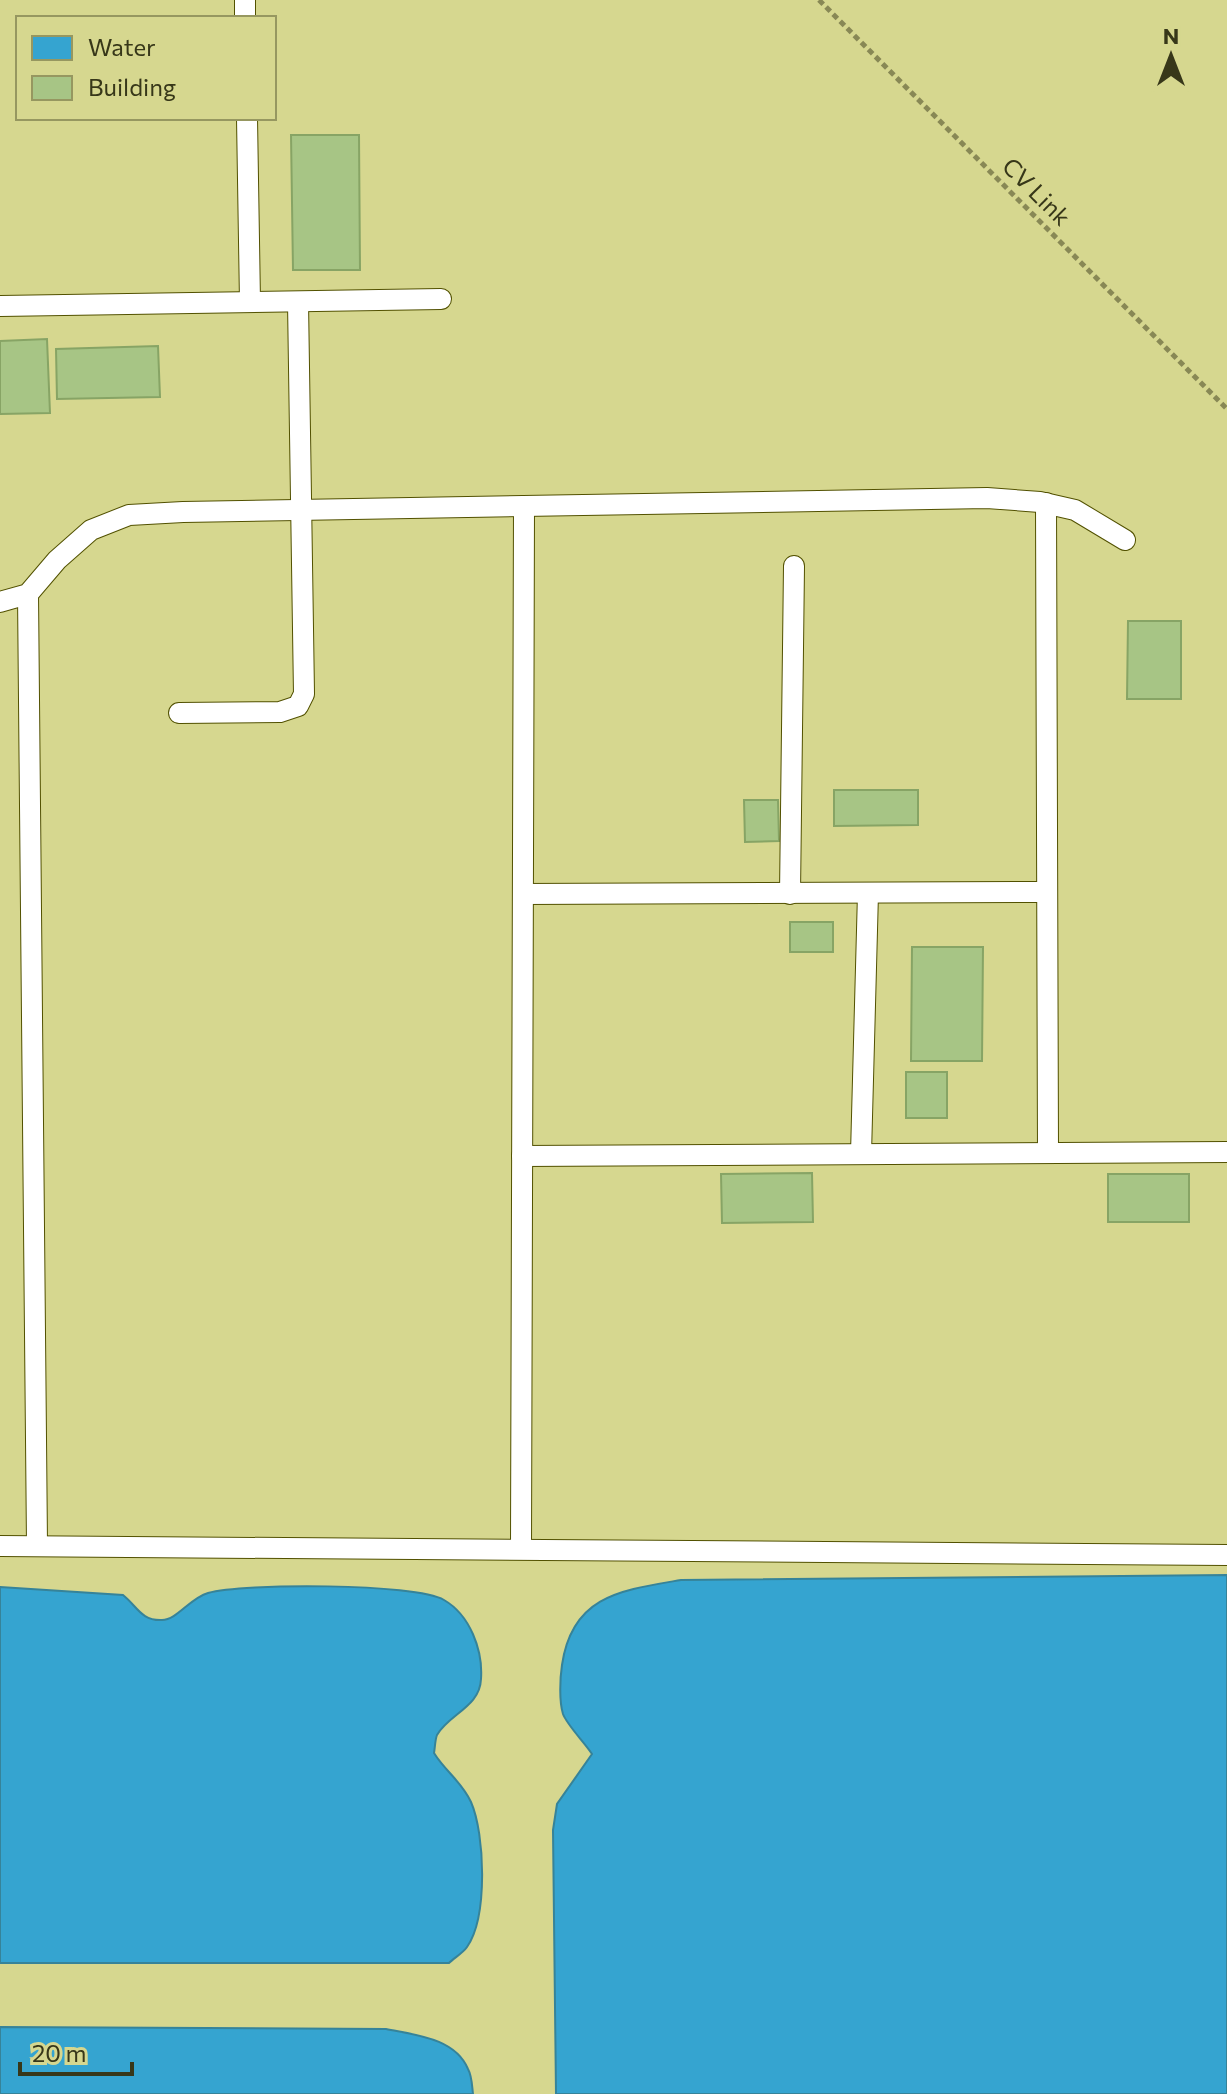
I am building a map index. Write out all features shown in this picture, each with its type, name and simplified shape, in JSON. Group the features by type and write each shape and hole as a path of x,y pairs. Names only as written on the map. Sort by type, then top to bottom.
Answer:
{"lane":[{"path":"247,120 250,302"},
{"path":"0,306 441,299"},
{"path":"179,713 280,712 298,706 304,694 298,302"},
{"path":"0,602 28,594 57,560 91,530 129,515 987,498 1046,503 1075,510 1125,540"},
{"path":"1046,503 1048,1153"},
{"path":"521,1549 524,506"},
{"path":"790,894 794,566"},
{"path":"28,594 37,1545"},
{"path":"523,894 1047,892"},
{"path":"861,1154 868,893"},
{"path":"522,1156 1227,1152"},
{"path":"0,1546 1227,1555"}],"path":[{"name":"CV Link","path":"819,0 1227,409"}],"water":[{"path":"1227,1575 1227,2094 556,2094 553,1830 557,1804 592,1754 563,1714 561,1676 568,1642 588,1610 620,1593 681,1580"},
{"path":"328,1586 400,1590 444,1600 468,1624 477,1645 481,1668 475,1697 442,1728 436,1737 434,1753 467,1795 476,1816 481,1854 481,1896 474,1933 467,1947 449,1963 0,1963 0,1587 123,1595 144,1615 155,1620 168,1619 208,1593 255,1587"},
{"path":"0,2027 386,2029 421,2036 454,2051 469,2072 473,2094 0,2094"}],"building":[{"path":"291,135 359,135 360,270 293,270"},
{"path":"47,339 50,413 0,414 0,341"},
{"path":"158,346 160,397 57,399 56,349"},
{"path":"1128,621 1181,621 1181,699 1127,699"},
{"path":"834,790 918,790 918,825 834,826"},
{"path":"744,800 778,800 779,841 745,842"},
{"path":"790,922 833,922 833,952 790,952"},
{"path":"912,947 983,947 982,1061 911,1061"},
{"path":"906,1072 947,1072 947,1118 906,1118"},
{"path":"812,1173 813,1222 722,1223 721,1174"},
{"path":"1108,1174 1189,1174 1189,1222 1108,1222"}]}
